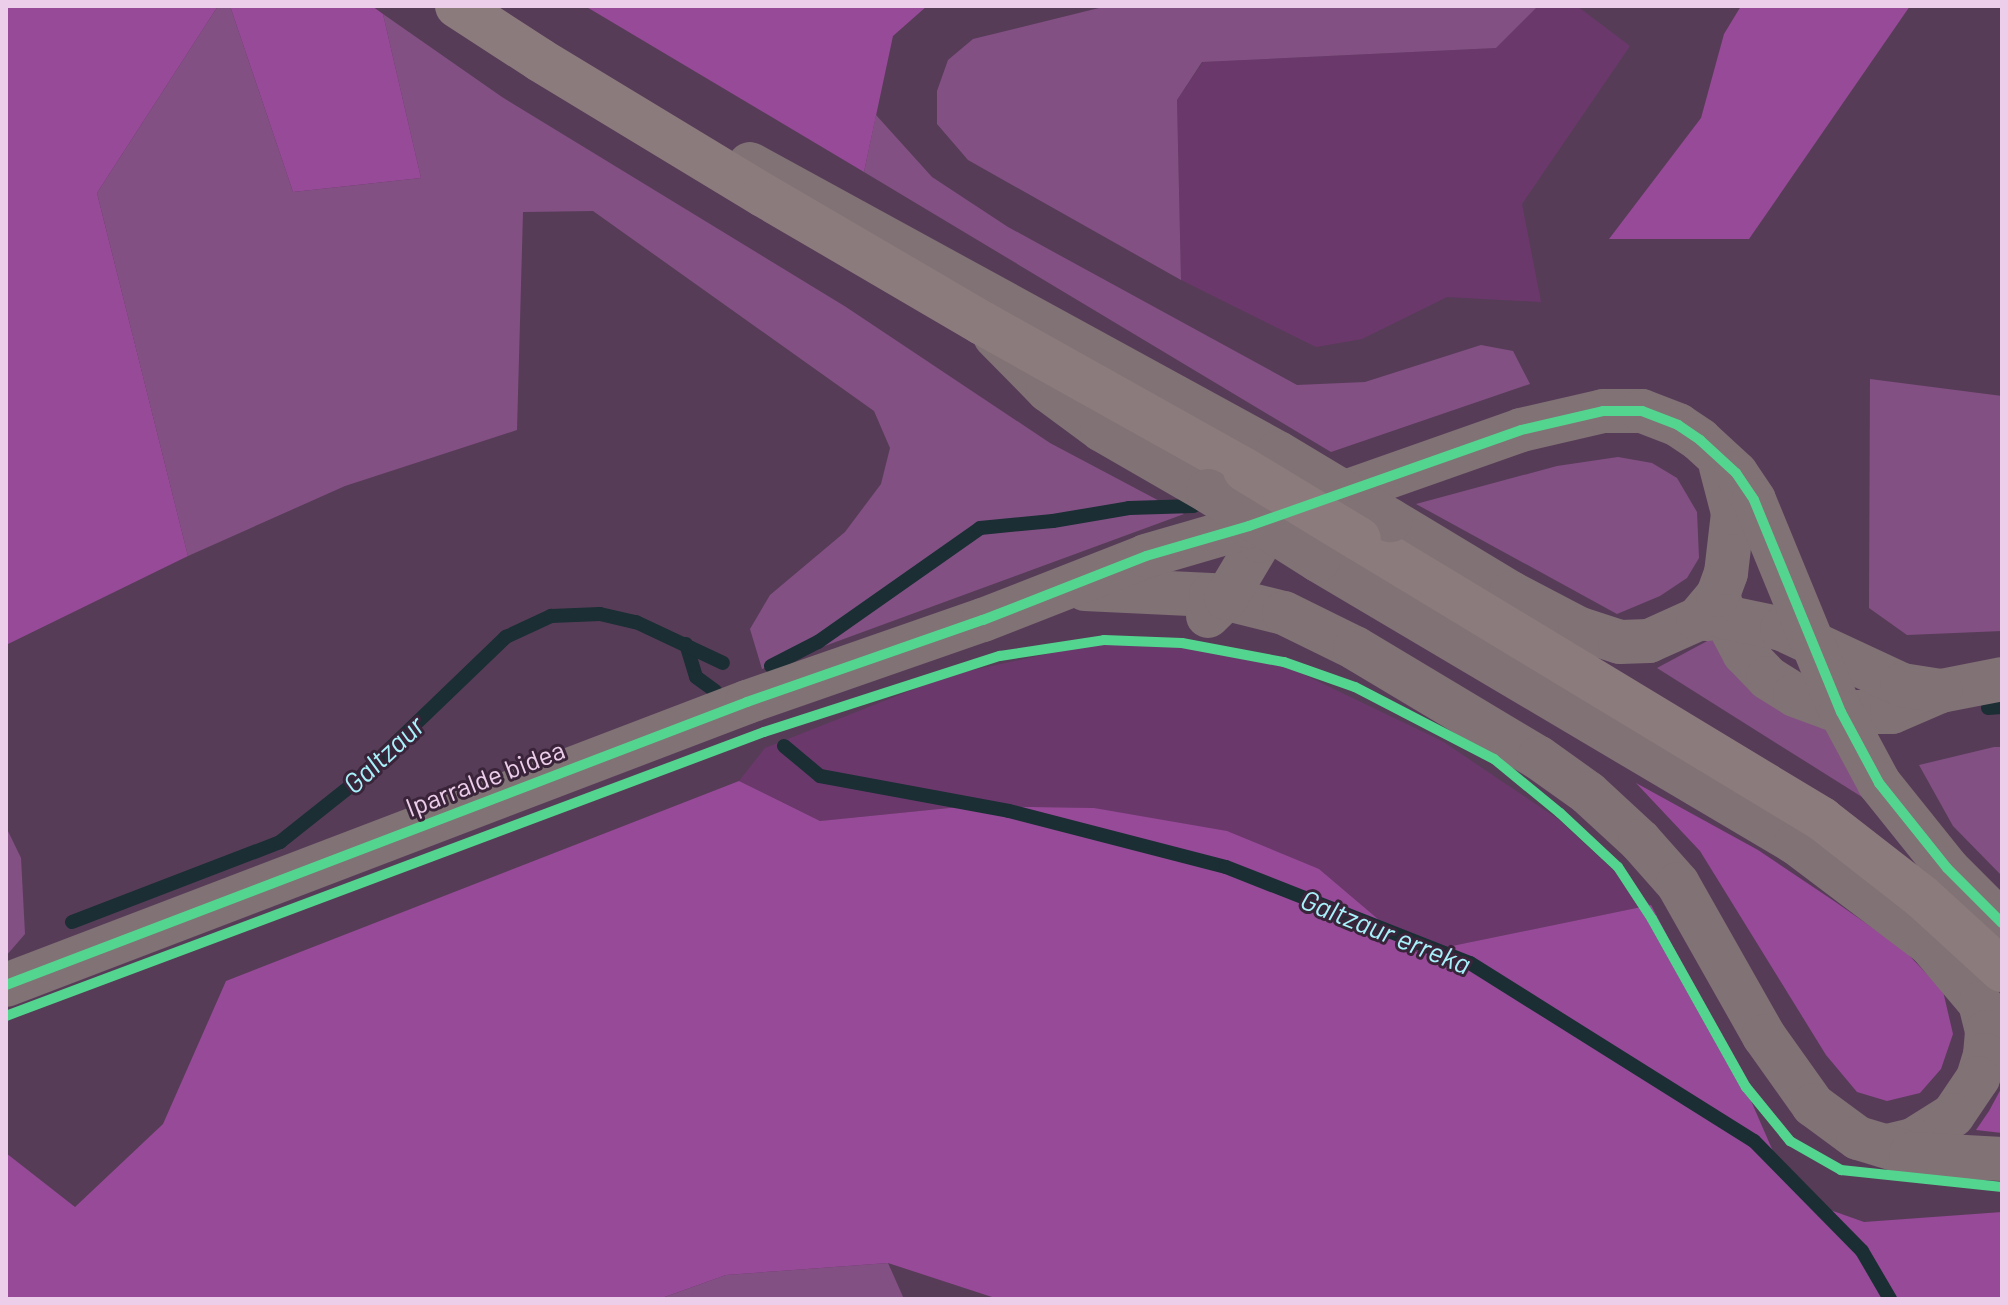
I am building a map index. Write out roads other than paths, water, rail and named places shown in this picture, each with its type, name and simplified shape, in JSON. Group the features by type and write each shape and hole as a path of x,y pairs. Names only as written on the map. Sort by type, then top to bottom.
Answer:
{"main road":[{"path":"457,6 631,115 982,323 1261,461 1374,529 1822,819 1921,896 2002,970"}],"street":[{"path":"631,115 746,162 1261,461"},
{"path":"982,323 1048,390 1102,430 1796,843 1930,944 1980,1003 1987,1032 1985,1055 1978,1078 1953,1115 1913,1140 1887,1146"},
{"path":"983,620 1057,589 1521,430 1603,411 1642,411 1662,418 1713,451 1736,473 1754,500 1841,712 1879,783 1947,868 2002,923"},
{"path":"1713,451 1729,486 1733,513 1726,573 1713,610"},
{"path":"1207,603 1274,526 1312,503"},
{"path":"1374,529 1543,611 1620,642 1649,641 1713,610 1810,640 1928,697"},
{"path":"1202,538 1191,576 1207,603"},
{"path":"1260,541 1267,585 1284,613"},
{"path":"1057,589 1129,588 1284,613 1317,627 1539,758 1588,793 1640,841 1678,884 1764,1036 1813,1105 1858,1138 1928,1158 2002,1159"},
{"path":"983,620 1035,613 1161,613 1207,603 1398,675"},
{"path":"1713,610 1744,653 1768,678 1795,695 1841,712 1892,712 1928,697 2002,679"},
{"name":"Iparralde bidea","path":"6,985 747,702 983,620"},
{"path":"1879,783 1882,761 1891,741 1928,697"}],"waterway":[{"path":"771,666 818,642 980,528 1053,521 1129,508 1194,506"},
{"name":"Galtzaur","path":"72,922 280,842 352,785 506,637 551,616 600,614 636,622 723,663"},
{"name":"Galtzaur erreka","path":"686,644 696,677 715,691"},
{"path":"1988,708 2002,707"},
{"name":"Galtzaur erreka","path":"784,746 820,776 1009,811 1226,867 1470,963 1754,1141 1862,1251 1890,1299"}]}
